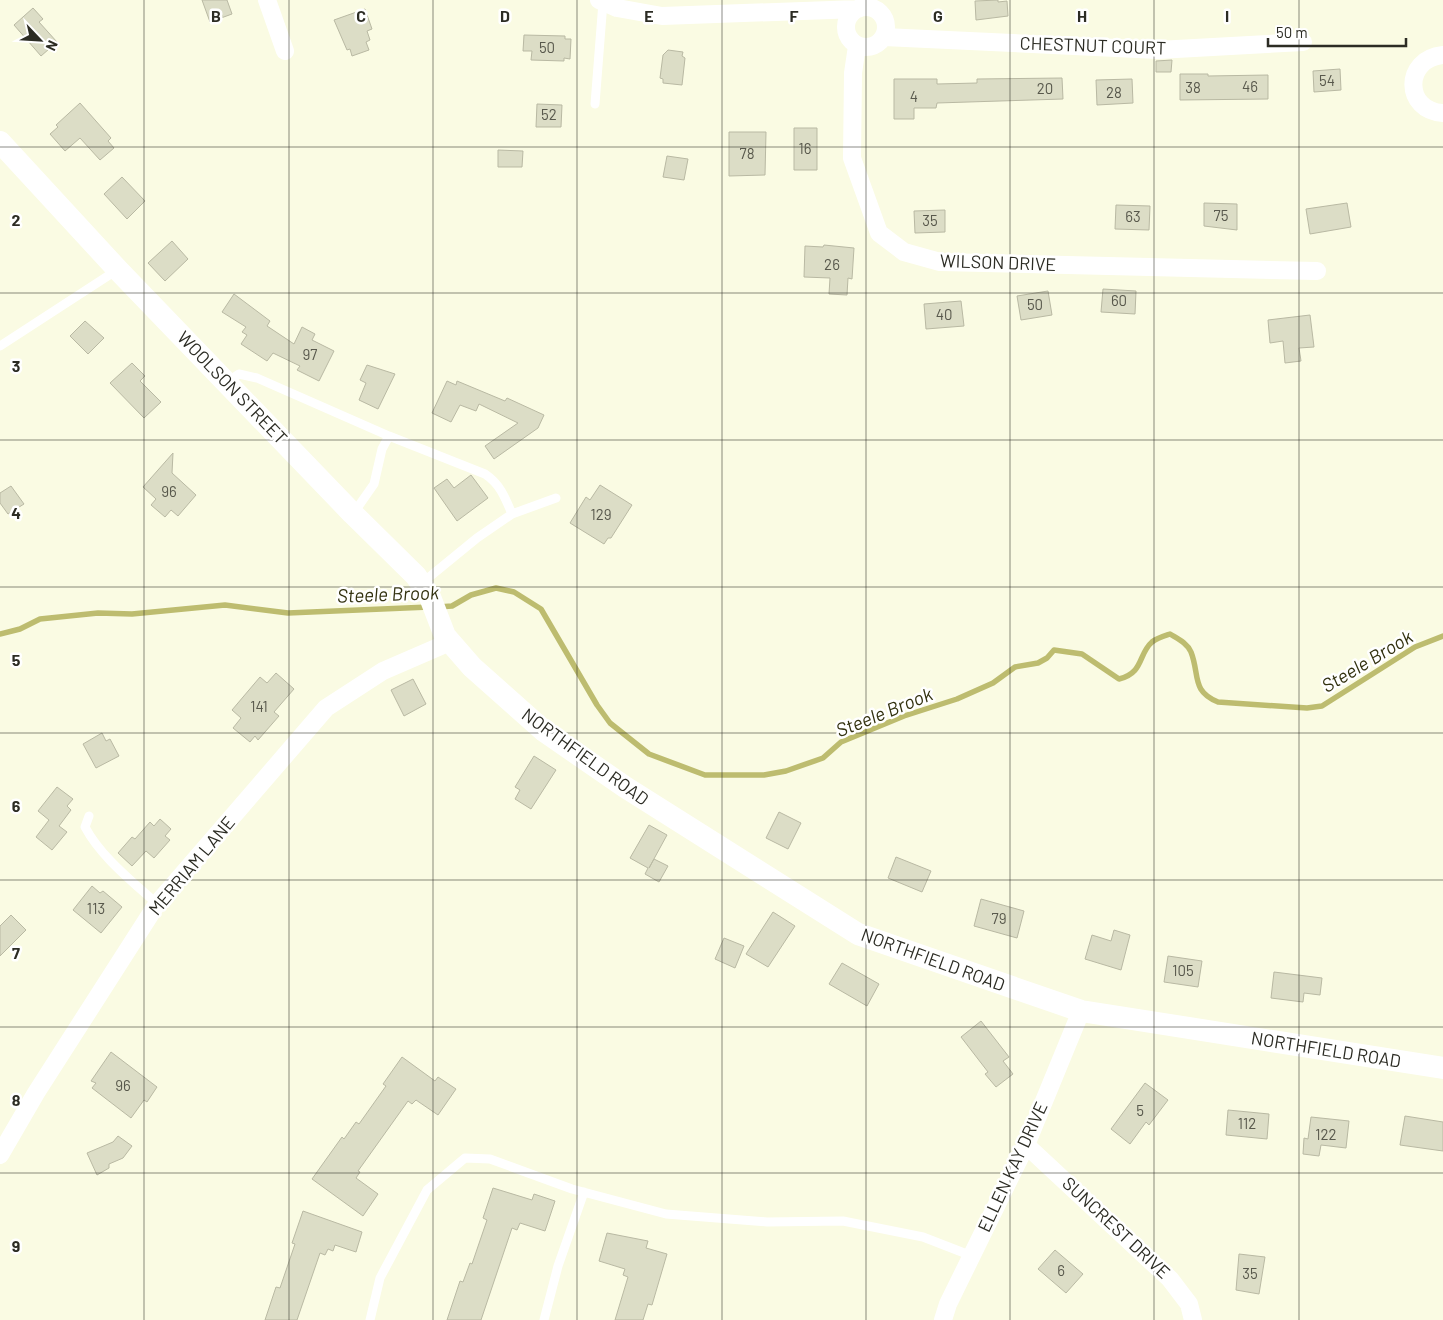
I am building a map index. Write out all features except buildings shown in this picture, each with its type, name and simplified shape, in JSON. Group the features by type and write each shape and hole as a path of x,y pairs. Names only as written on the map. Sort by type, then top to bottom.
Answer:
{"street":[{"path":"266,0 285,51"},
{"path":"601,1 617,8 662,16 867,5 876,10 885,19 886,25 884,37 872,47 857,46 851,41 846,27 848,20 867,5"},
{"name":"CHESTNUT COURT","path":"884,37 1158,50 1303,42"},
{"name":"WILSON DRIVE","path":"857,46 853,73 852,158 879,232 904,252 940,262 1317,271"},
{"path":"1443,55 1435,56 1422,64 1415,74 1413,84 1419,102 1426,109 1443,113"},
{"name":"WOOLSON STREET","path":"0,142 118,270 426,591 445,634"},
{"name":"MERRIAM LANE","path":"0,1155 36,1092 157,904 326,708 445,634"},
{"name":"NORTHFIELD ROAD","path":"445,634 497,690 544,731 585,761 858,934 1080,1011 1443,1068"},
{"name":"ELLEN KAY DRIVE","path":"943,1320 948,1304 1026,1145 1080,1011"},
{"name":"SUNCREST DRIVE","path":"1026,1145 1170,1279 1189,1304 1193,1320"}],"lane":[{"path":"595,104 601,1"},
{"path":"0,346 118,270"},
{"path":"227,383 239,374 257,378 389,436 485,474 495,481 503,492 512,514"},
{"path":"353,514 374,484 382,449 389,436"},
{"path":"426,591 477,538 512,514 556,498"},
{"path":"89,816 85,827 90,836 112,862 157,904"},
{"path":"370,1320 380,1278 427,1190 465,1158 490,1159 584,1192 666,1214 766,1222 843,1221 923,1237 972,1256"},
{"path":"544,1320 558,1266 584,1192"}],"waterway":[{"name":"Steele Brook","path":"438,607 452,606 471,595 496,588 514,592 541,609 597,705 610,723 649,754 705,775 764,775 786,771 823,758 841,742 904,716 957,699 993,683 1015,667 1038,663 1047,658 1054,650 1082,654 1119,679 1127,676 1137,668 1144,652 1152,642 1170,634 1187,646 1191,652 1198,682 1209,698 1218,702 1307,708 1322,706 1415,647 1443,636"},
{"name":"Steele Brook","path":"0,634 20,629 40,619 98,613 132,614 225,605 288,613 429,607"}]}
